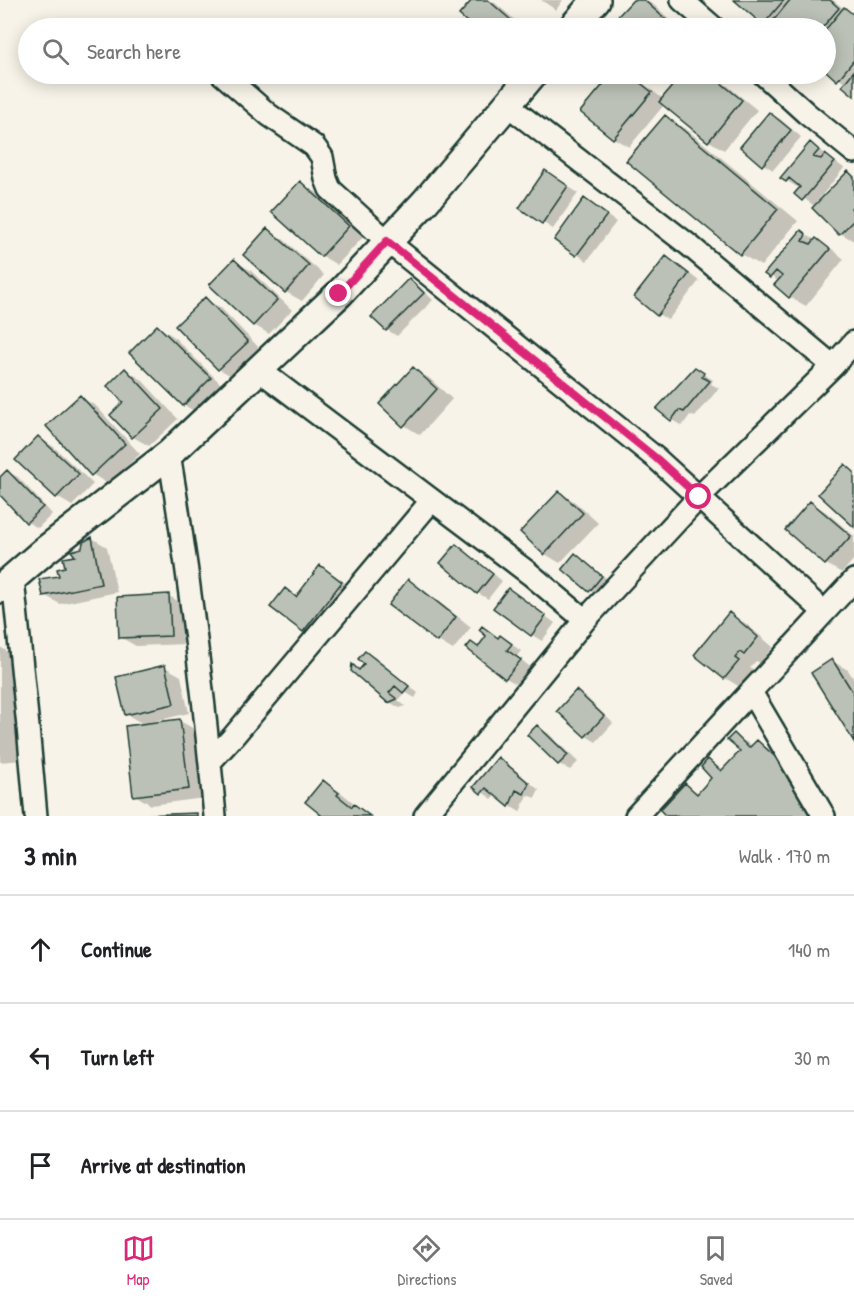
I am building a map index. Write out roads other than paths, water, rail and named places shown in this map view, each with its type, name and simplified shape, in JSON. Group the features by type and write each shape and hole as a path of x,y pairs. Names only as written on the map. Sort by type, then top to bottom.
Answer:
{"street":[{"path":"581,18 596,0"},
{"path":"682,0 703,18"},
{"path":"233,84 269,115 314,146 322,157 330,189 387,241 657,459 825,612"},
{"path":"36,816 28,727 7,584 44,552 169,454 339,294 426,202 524,84"},
{"path":"774,84 854,152"},
{"path":"506,104 690,246 832,366"},
{"path":"425,816 585,620 699,497 854,342"},
{"path":"258,369 530,574 585,620"},
{"path":"169,454 182,529 215,816"},
{"path":"210,762 432,500"},
{"path":"636,816 854,580"},
{"path":"751,692 824,816"}]}
